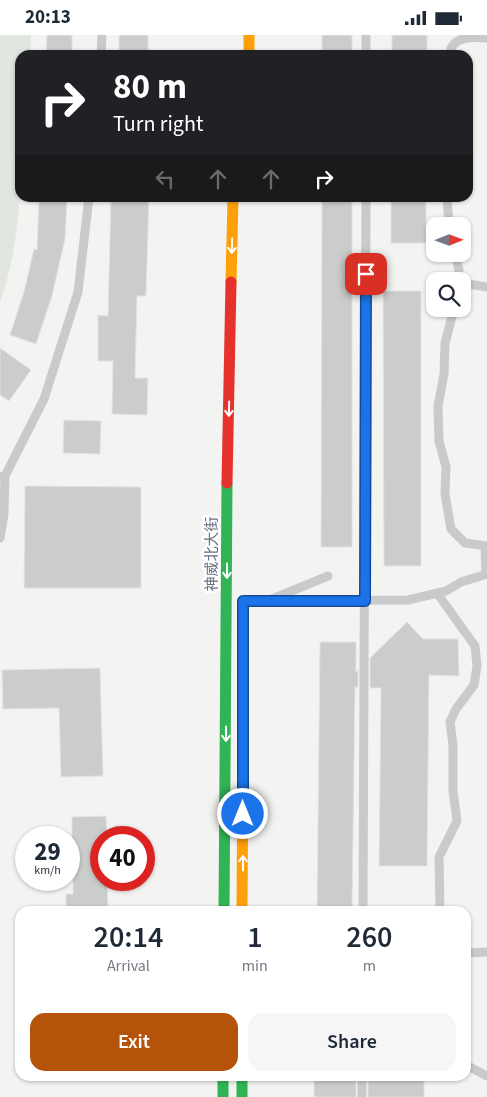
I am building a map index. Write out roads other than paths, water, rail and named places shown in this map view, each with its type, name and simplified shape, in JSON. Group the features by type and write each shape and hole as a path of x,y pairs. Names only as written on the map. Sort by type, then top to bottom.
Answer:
{"street":[{"path":"249,35 249,50"},
{"name":"神威北大街","path":"224,906 227,502 233,202"},
{"path":"242,906 243,747"},
{"path":"223,1081 223,1097"},
{"path":"242,1081 242,1097"}],"lane":[{"path":"101,50 102,35"},
{"path":"366,35 366,50"},
{"path":"450,50 456,42 470,37 487,38"},
{"path":"0,538 4,514 2,477 44,399 78,292 88,202"},
{"path":"363,906 366,202"},
{"path":"447,202 448,217"},
{"path":"471,284 487,287"},
{"path":"243,601 408,600 446,591 461,582 486,574 486,547 465,543 451,529 445,494 446,467 439,441 438,406 444,374 445,343 452,317"},
{"path":"267,601 328,576"},
{"path":"437,593 475,646 477,666 474,685 456,709 450,722 453,745 453,791 457,821 439,857 440,906"},
{"path":"471,953 487,952"},
{"path":"471,1068 487,1076"},
{"path":"362,1081 362,1097"}]}
